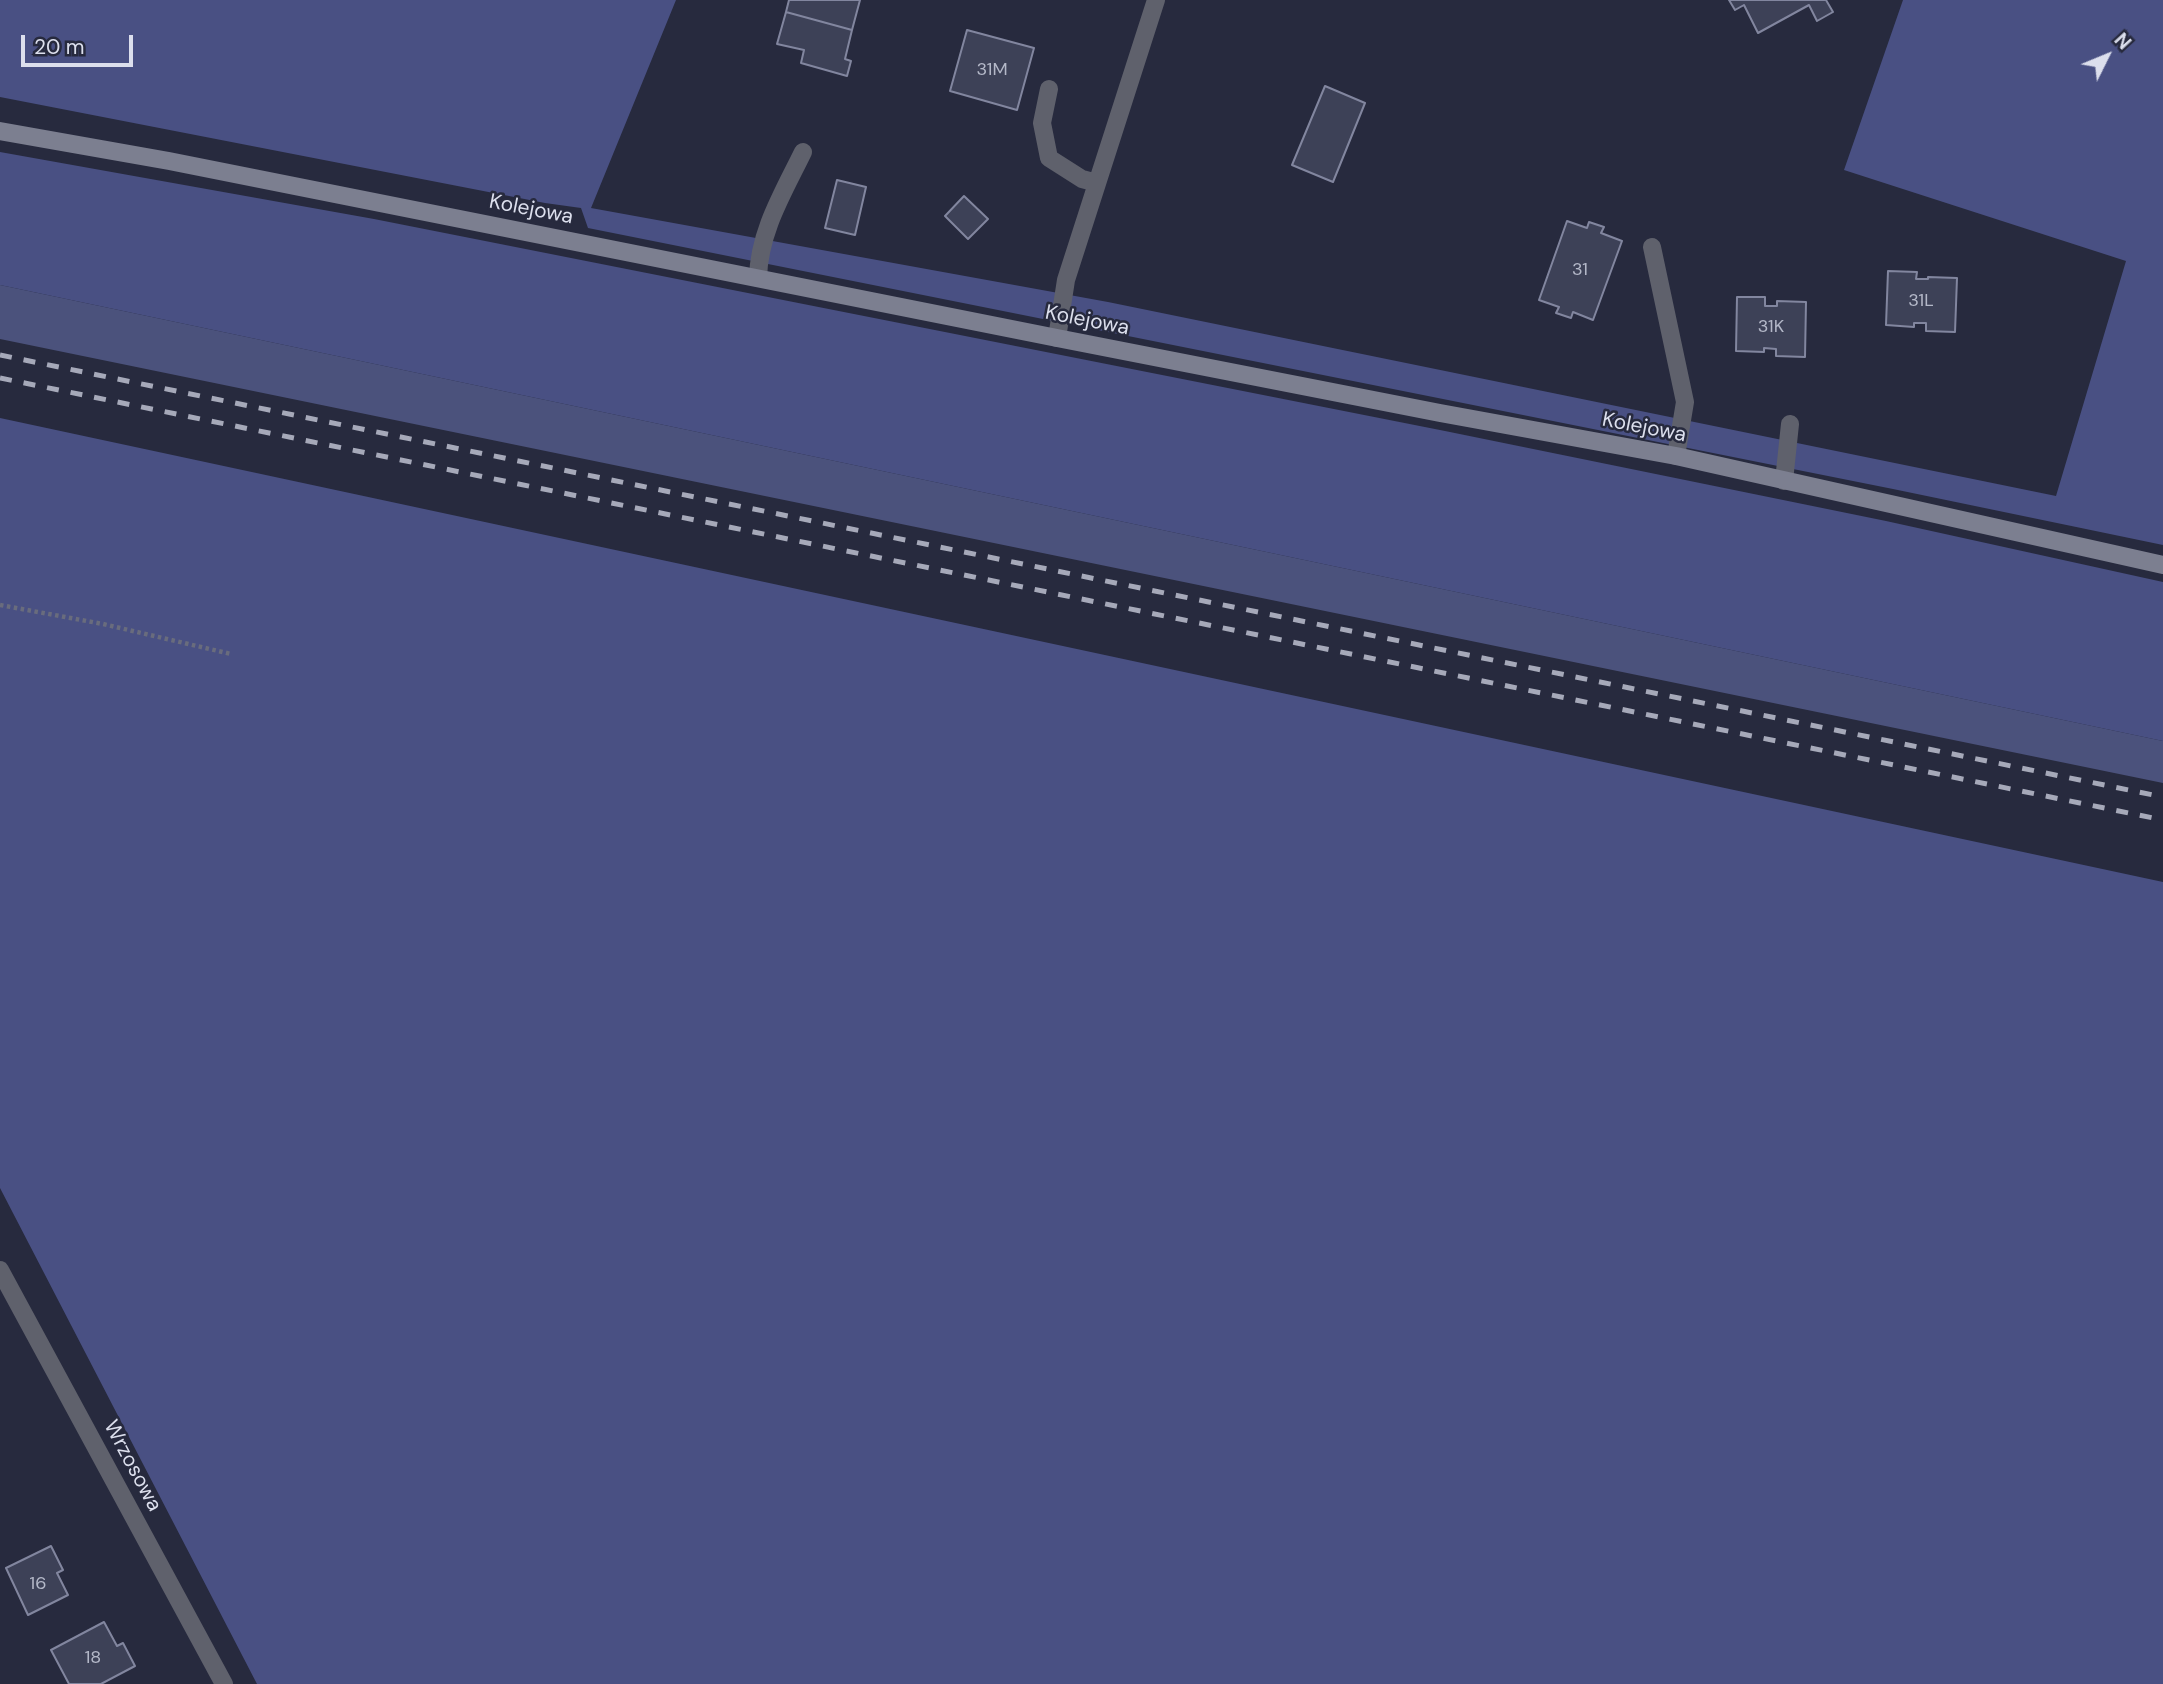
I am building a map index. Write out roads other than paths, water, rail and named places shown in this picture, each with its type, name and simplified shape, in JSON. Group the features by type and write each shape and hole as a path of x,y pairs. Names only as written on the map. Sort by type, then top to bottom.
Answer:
{"street":[{"path":"1057,338 1066,280 1156,0"},
{"path":"1049,89 1042,123 1049,158 1082,179 1097,183"},
{"name":"Kolejowa","path":"0,131 169,161 1440,413 1676,456 2163,565"},
{"path":"758,278 758,255 766,228 803,152"},
{"path":"1652,247 1685,402 1676,456"},
{"path":"1784,481 1790,425"},
{"name":"Wrzosowa","path":"0,1270 224,1684"}],"railway":[{"path":"0,355 2163,797"},
{"path":"0,378 2163,820"}]}
